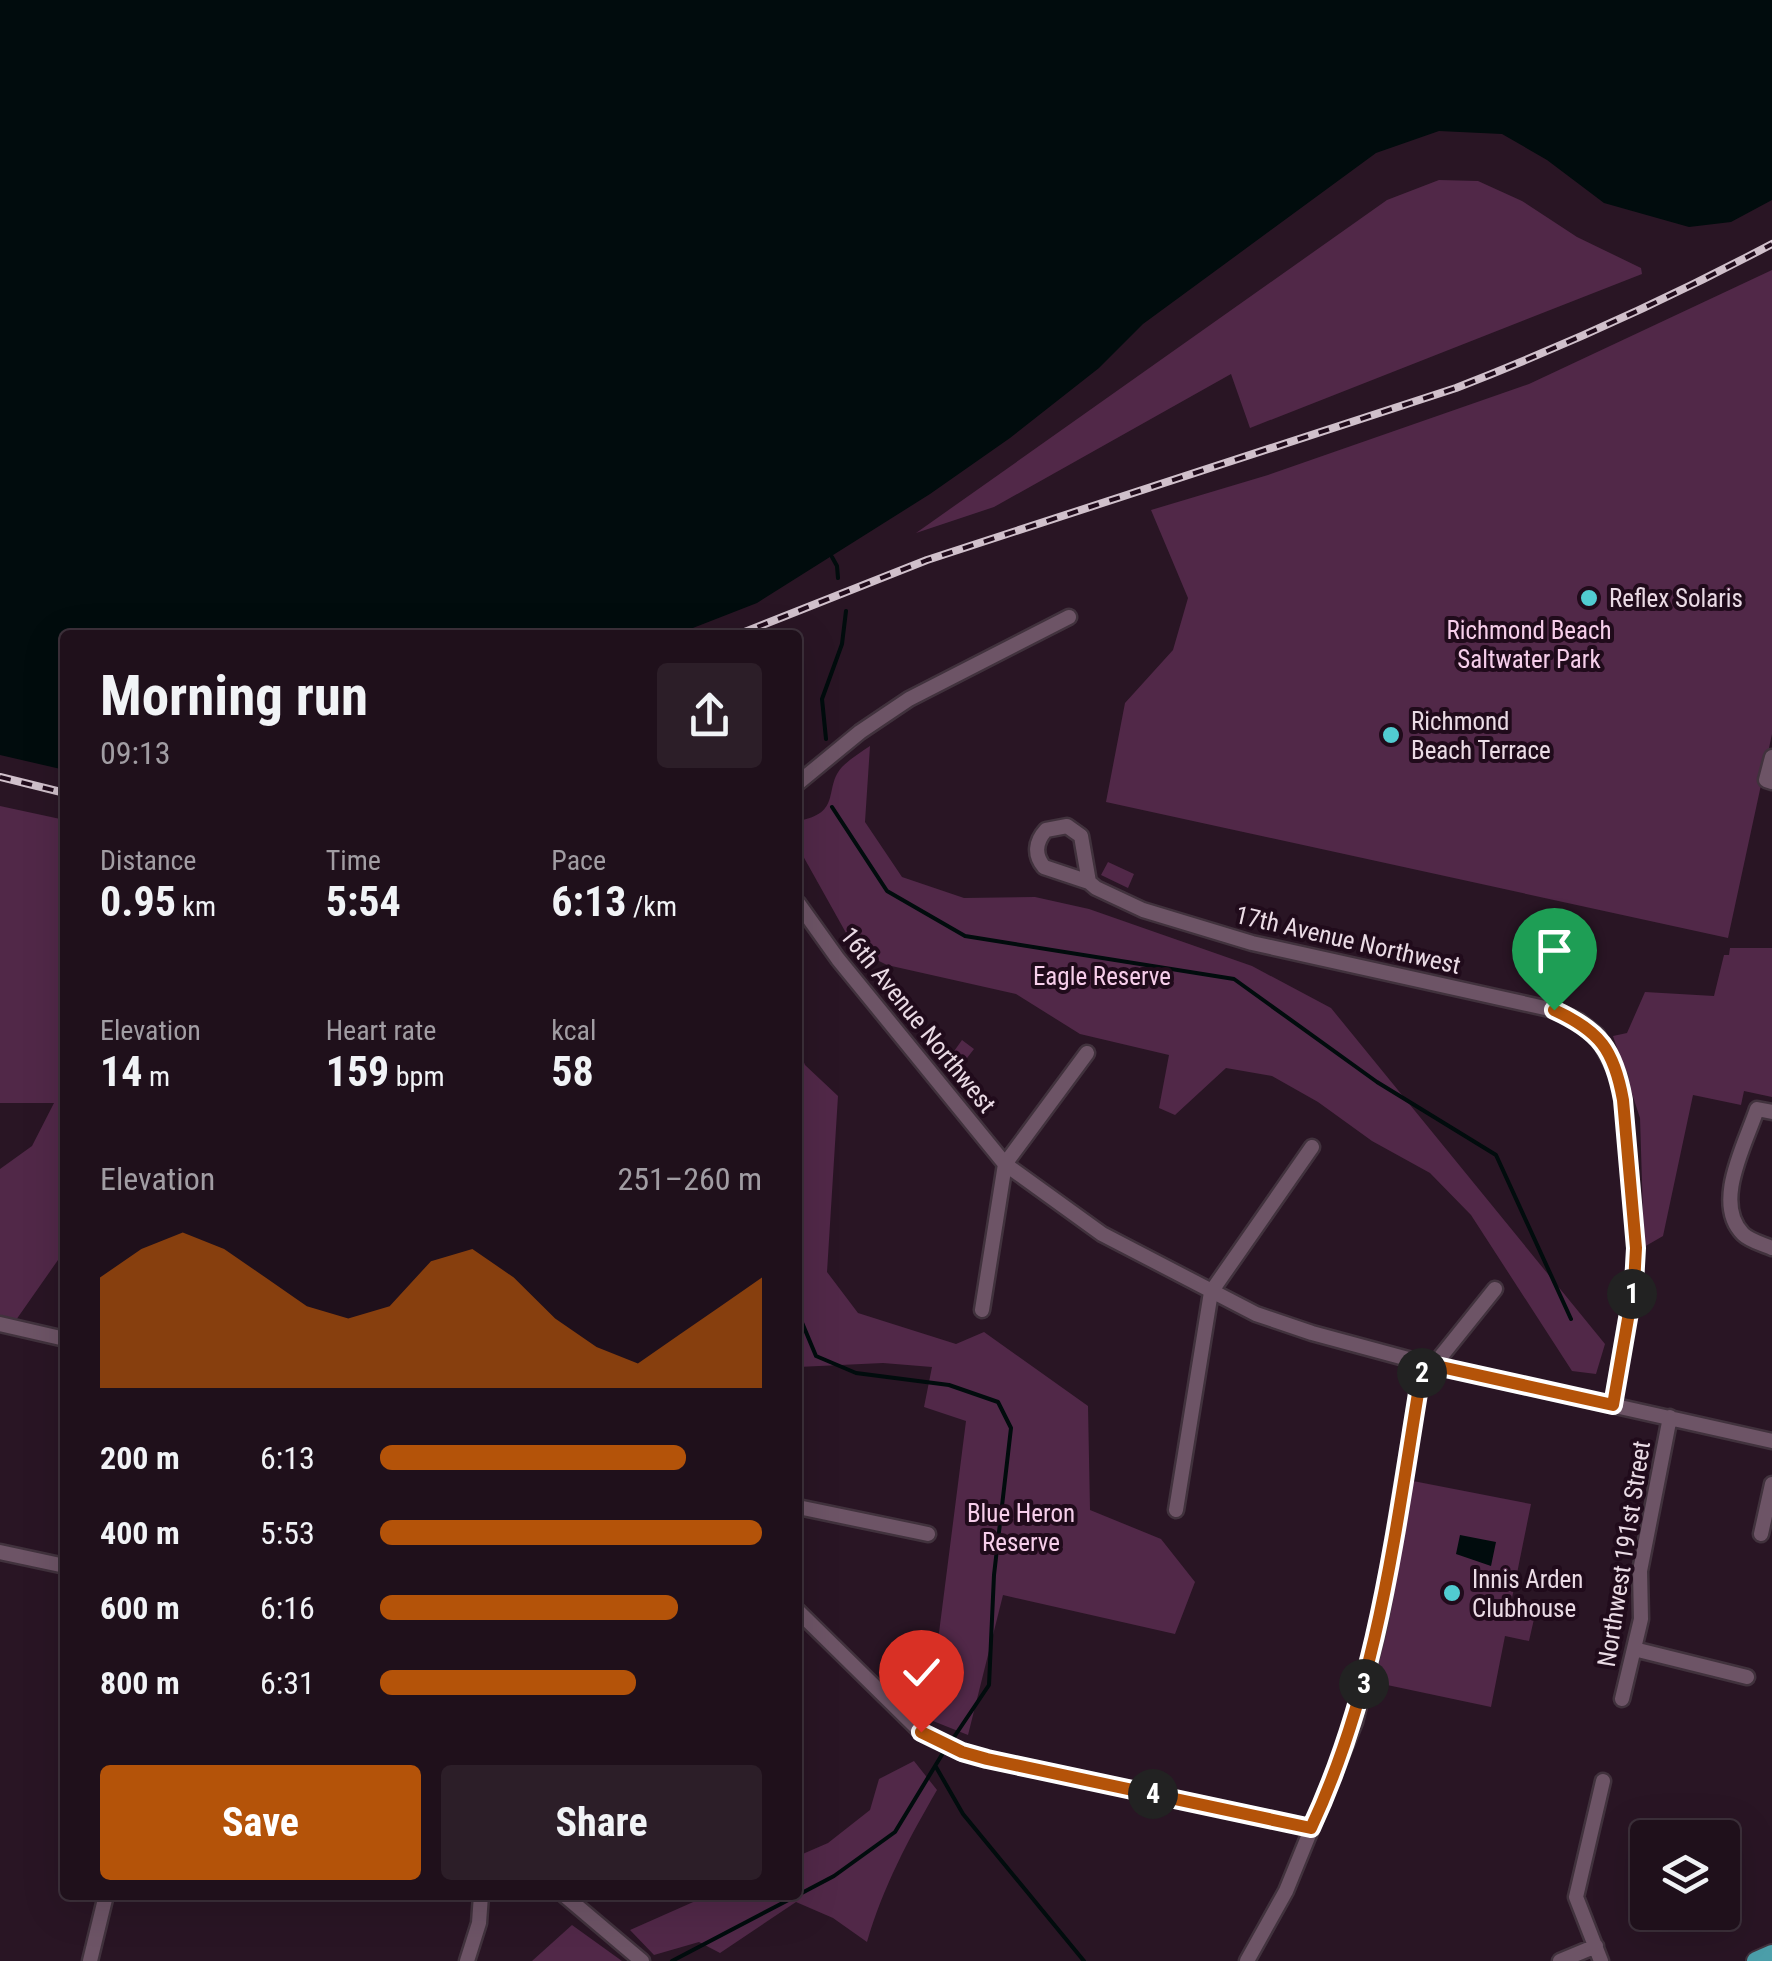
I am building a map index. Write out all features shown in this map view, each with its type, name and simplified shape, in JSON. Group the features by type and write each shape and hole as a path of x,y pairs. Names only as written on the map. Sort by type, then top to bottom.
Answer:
{"main road":[{"path":"1756,1961 1772,1954"}],"street":[{"path":"802,781 860,732 909,700 1069,617"},
{"path":"1769,781 1772,758"},
{"name":"17th Avenue Northwest","path":"1089,882 1081,836 1068,826 1046,830 1037,845 1044,867 1089,882 1143,910 1252,943 1554,1010 1598,1035 1619,1076 1635,1212 1634,1284 1613,1405"},
{"name":"16th Avenue Northwest","path":"802,909 838,959 1005,1164 1102,1234 1256,1314 1312,1333 1428,1364 1772,1441"},
{"path":"982,1310 1005,1164 1087,1053"},
{"path":"1765,1111 1730,1197 1736,1224 1745,1236 1772,1248"},
{"path":"1176,1510 1211,1292 1312,1147"},
{"path":"1247,1961 1286,1891 1344,1753 1380,1620 1428,1364 1495,1289"},
{"path":"0,1342 5,1326 60,1338"},
{"name":"Northwest 191st Street","path":"1622,1699 1641,1619 1640,1571 1670,1417"},
{"path":"1761,1534 1772,1484"},
{"path":"802,1508 928,1534"},
{"path":"0,1552 60,1565"},
{"path":"802,1615 904,1718 940,1743 987,1759 1311,1828"},
{"path":"1634,1649 1747,1677"},
{"path":"1560,1961 1598,1954 1576,1896 1603,1781"},
{"path":"90,1961 105,1900"},
{"path":"466,1961 479,1923 481,1900"},
{"path":"570,1900 642,1961"}],"green space":[{"path":"1439,180 1478,181 1522,201 1577,237 1641,268 1642,274 1250,428 1231,374 994,507 916,533 1387,200"},
{"name":"Richmond Beach Saltwater Park","path":"1772,270 1772,734 1728,938 1106,802 1125,703 1173,650 1188,598 1151,510 1268,475 1529,384"},
{"name":"Eagle Reserve","path":"870,746 865,822 902,877 964,898 1035,897 1089,909 1252,966 1331,1008 1605,1344 1596,1374 1572,1371 1471,1215 1430,1173 1372,1141 1318,1102 1272,1076 1226,1068 1175,1115 1159,1108 1169,1055 1080,1034 1016,994 887,965 855,949 802,854 802,820 827,806 836,775"},
{"path":"0,806 60,819 60,1257 16,1320 0,1316 0,1169 32,1146 54,1103 0,1103"},
{"path":"1108,862 1134,874 1128,888 1101,875"},
{"path":"1730,948 1772,948 1772,1097 1744,1091 1741,1105 1693,1095 1663,1236 1644,1247 1640,1118 1613,1036 1627,1033 1645,992 1714,996 1724,955 1729,955"},
{"path":"962,1040 974,1049 953,1076 942,1068"},
{"name":"Blue Heron Reserve","path":"802,1058 838,1096 827,1272 858,1313 956,1344 984,1332 1088,1406 1090,1510 1161,1539 1195,1582 1175,1634 1003,1595 968,1735 928,1719 966,1421 924,1407 932,1367 883,1363 802,1367"},
{"name":"Innis Arden Clubhouse","path":"1413,1481 1531,1504 1509,1613 1534,1619 1529,1641 1505,1636 1491,1707 1373,1682"},
{"path":"914,1761 937,1790 897,1864 867,1942 833,1918 796,1902 720,1953 699,1942 654,1955 630,1930 698,1900 802,1900 802,1854 828,1843 870,1810 879,1779"},
{"path":"572,1925 622,1961 532,1961"}],"shaded area":[{"path":"0,0 1772,0 1772,200 1731,222 1689,227 1604,203 1547,160 1502,134 1439,131 1376,153 1143,324 1099,368 1010,438 930,494 757,603 688,630 60,630 60,769 0,755"},
{"path":"1460,1535 1496,1542 1491,1566 1456,1554"}],"waterway":[{"path":"832,557 838,578"},
{"path":"826,739 822,699 842,644 846,611"},
{"path":"832,807 887,891 965,936 1234,979 1377,1082 1496,1155 1571,1319"},
{"path":"802,1323 816,1356 856,1373 949,1385 998,1402 1011,1428 994,1575 989,1685 952,1740"},
{"path":"802,1893 834,1876 895,1832 946,1748"},
{"path":"936,1767 963,1814 1084,1961"},
{"path":"672,1961 788,1900"}],"railway":[{"path":"750,630 927,560 1456,388 1616,321 1772,244"},
{"path":"0,777 60,792"}],"place":[{"name":"Reflex Solaris","path":"1589,598"},
{"name":"Richmond Beach Terrace","path":"1391,735"},
{"name":"Innis Arden Clubhouse","path":"1452,1593"}],"route":[{"path":"921,1732 987,1759 1311,1828 1355,1722 1370,1663 1423,1363 1613,1405 1634,1284 1636,1248 1623,1100 1619,1076 1598,1035 1554,1010"}]}
